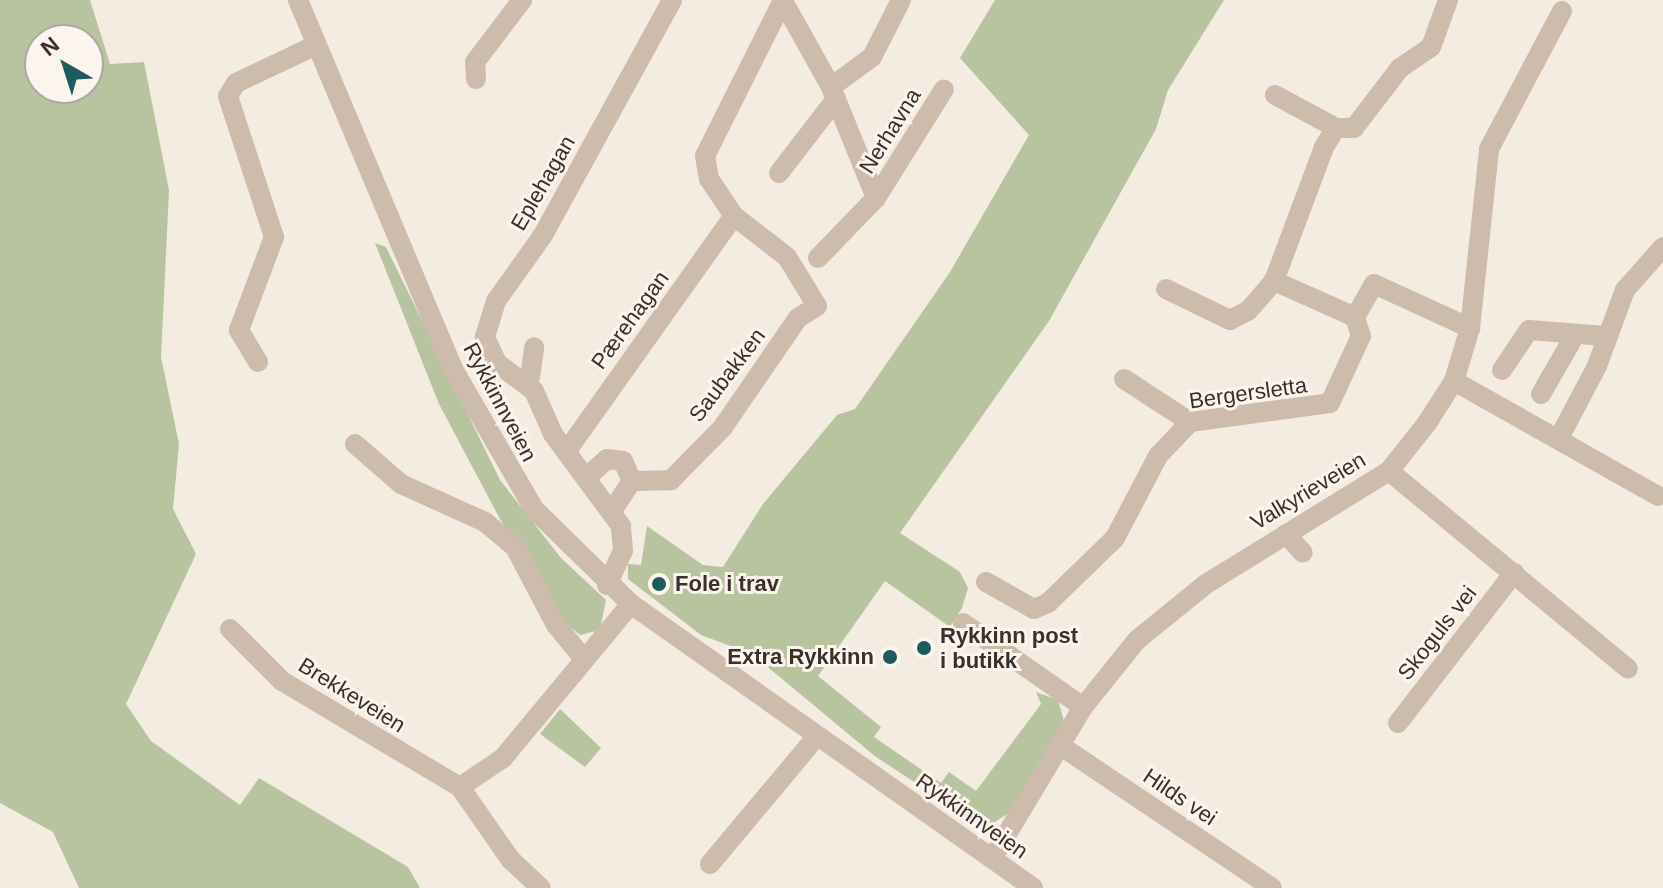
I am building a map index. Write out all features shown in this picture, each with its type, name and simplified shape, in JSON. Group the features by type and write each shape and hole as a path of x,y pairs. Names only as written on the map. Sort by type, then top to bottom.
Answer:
{"street":[{"name":"Rykkinnveien","path":"298,0 314,46 480,426 534,509 607,585 631,604 1030,887"},
{"path":"476,79 475,62 522,0"},
{"name":"Eplehagan","path":"522,381 497,363 485,337 496,301 543,235 672,0"},
{"path":"779,173 834,93 872,57 901,0"},
{"path":"1275,95 1336,128 1354,128 1400,68 1431,47 1448,0"},
{"path":"734,216 709,179 705,156 783,1"},
{"name":"Nerhavna","path":"783,1 834,93 876,198"},
{"name":"Valkyrieveien","path":"992,859 1083,707 1137,640 1206,584 1389,471 1454,381 1470,328 1489,149 1562,11"},
{"path":"258,362 239,330 274,237 228,96 236,83 314,46"},
{"name":"Nerhavna","path":"818,258 876,198 944,89"},
{"path":"1166,289 1230,320 1274,281 1298,205 1336,128"},
{"name":"Saubakken","path":"632,481 671,480 723,427 798,318 817,306 787,257 734,216"},
{"name":"Pærehagan","path":"566,452 734,216"},
{"path":"1559,438 1625,290 1663,247"},
{"path":"1274,281 1355,317"},
{"name":"Bergersletta","path":"986,582 1034,609 1048,603 1115,538 1158,456 1190,422 1330,403 1361,336 1355,317 1374,284 1470,328"},
{"path":"1502,370 1529,330 1606,336"},
{"path":"1541,394 1575,335"},
{"path":"534,347 530,377 522,381 566,452 612,511 623,550 607,585"},
{"path":"1124,379 1190,422"},
{"path":"1454,381 1658,496"},
{"path":"355,444 401,484 499,532 583,658"},
{"path":"586,478 615,457 632,481 612,511"},
{"path":"1389,471 1628,669"},
{"path":"1286,534 1303,553"},
{"name":"Skoguls vei","path":"1398,723 1514,573"},
{"path":"460,787 503,758 631,604"},
{"path":"963,623 1083,707"},
{"name":"Brekkeveien","path":"230,629 294,689 460,787 510,859 541,888"},
{"path":"710,864 817,736"},
{"name":"Hilds vei","path":"1061,746 1272,888"}],"green space":[{"path":"0,0 90,0 98,24 24,24 24,104 104,104 104,45 110,64 144,62 169,190 161,357 179,444 173,509 196,554 126,704 151,741 240,805 259,778 408,867 420,888 79,888 53,832 0,803"},
{"path":"995,0 1224,0 1168,90 1156,129 1049,321 900,533 960,572 968,588 962,608 950,627 885,581 818,676 881,727 874,737 941,783 949,772 976,791 1041,704 1036,692 1058,700 1064,721 1009,813 985,828 876,757 752,654 701,635 628,579 628,564 641,565 647,526 703,565 723,567 763,504 837,415 855,409 950,272 1029,135 960,58"},
{"path":"375,243 386,247 500,480 561,558 606,600 600,630 580,635 564,622 500,519 439,404"},
{"path":"560,709 601,748 585,767 540,734"}],"place":[{"name":"Fole i trav","path":"659,584"},
{"name":"Rykkinn post i butikk","path":"924,648"},
{"name":"Extra Rykkinn","path":"890,657"}]}
